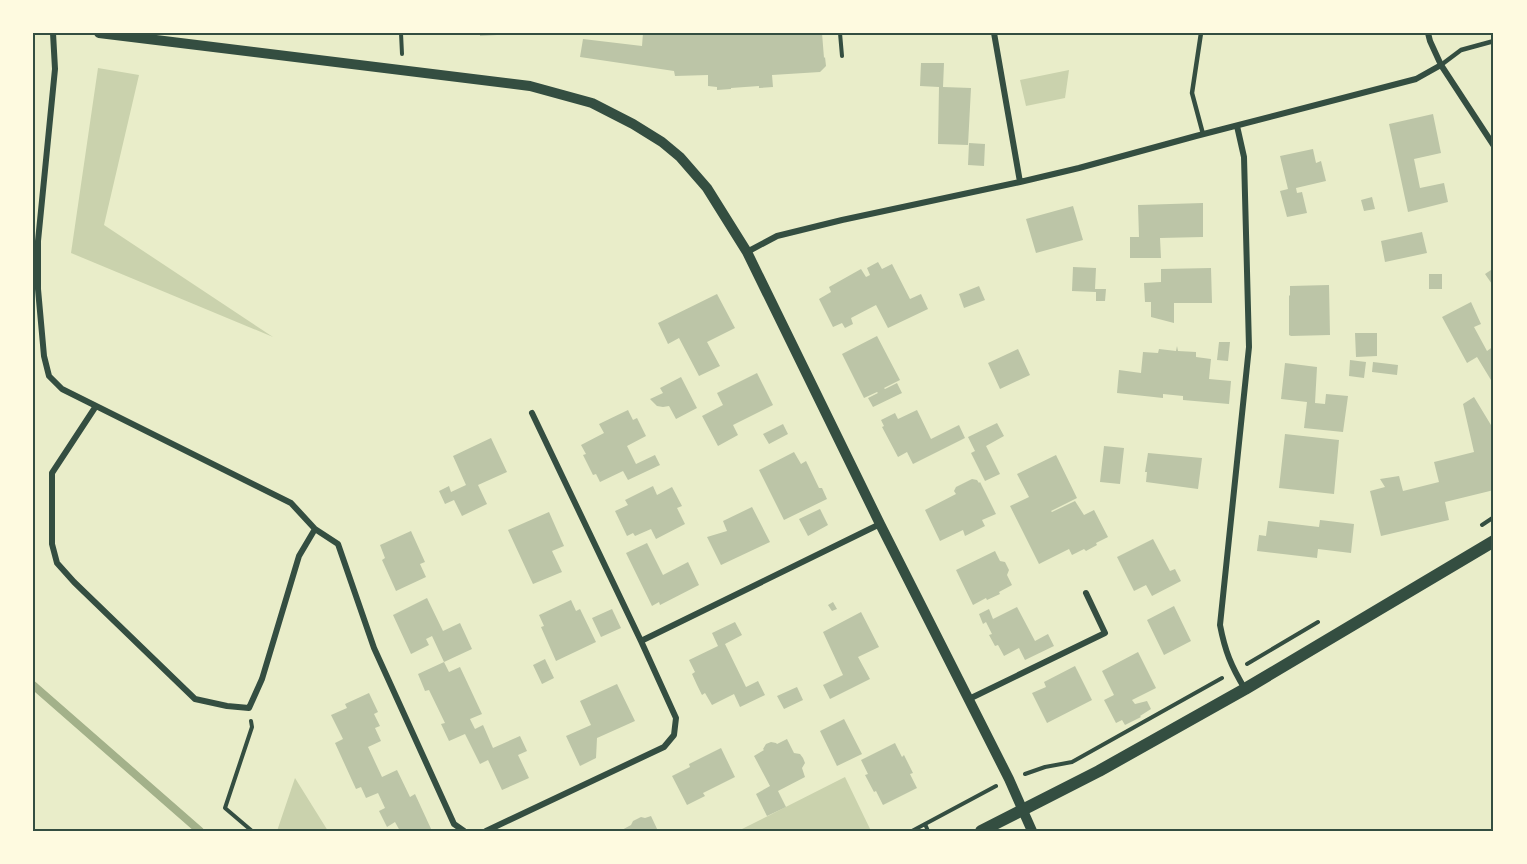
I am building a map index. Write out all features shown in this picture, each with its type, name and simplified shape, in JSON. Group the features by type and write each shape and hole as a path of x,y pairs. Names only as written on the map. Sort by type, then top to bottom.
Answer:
{"main road":[{"path":"981,831 1099,771 1245,689 1494,541"}],"street":[{"path":"53,33 55,69 38,241 38,289 44,356 49,376 62,389 291,503 315,529 338,544 374,648 454,824 464,831"},
{"path":"99,33 530,87 592,103 662,142 680,157 707,188 747,252 1009,780 1032,831"},
{"path":"994,33 1020,182"},
{"path":"1428,33 1441,65 1494,146"},
{"path":"747,252 777,236 1079,168 1416,79 1441,65"},
{"path":"1237,126 1244,157 1249,347 1220,625 1225,648 1245,689"},
{"path":"96,406 52,474 52,544 57,563 195,699 226,706 249,708 262,680 299,556 315,529"},
{"path":"486,831 664,747 674,735 676,718 532,413"},
{"path":"641,641 880,524"},
{"path":"969,699 1105,633 1086,593"}],"lane":[{"path":"1201,33 1192,93 1203,134"},
{"path":"1441,65 1461,50 1494,41"}],"path":[{"path":"840,33 842,56"},
{"path":"1475,529 1494,517"},
{"path":"912,831 1009,780 1045,767 1072,762 1326,617"},
{"path":"249,708 252,727 225,807 252,831"},
{"path":"925,824 928,831"}],"green space":[{"path":"98,68 139,75 104,225 273,337 71,253"},
{"path":"1069,70 1065,98 1026,106 1020,80"},
{"path":"845,777 871,831 738,831"},
{"path":"295,778 328,831 277,831"}],"building":[{"path":"480,33 497,33 497,35 480,36"},
{"path":"643,33 822,33 826,66 820,72 772,75 773,87 717,90 717,87 708,86 708,75 675,76 674,71 580,57 583,39 642,46"},
{"path":"921,63 944,63 943,87 971,88 968,145 938,144 939,87 920,86"},
{"path":"1433,114 1441,153 1414,159 1420,188 1444,183 1448,202 1408,212 1389,124"},
{"path":"969,143 985,144 984,166 968,165"},
{"path":"1313,149 1316,163 1321,161 1326,181 1296,188 1297,193 1302,192 1307,213 1287,217 1280,191 1288,189 1280,156"},
{"path":"1372,197 1375,209 1364,211 1361,200"},
{"path":"1203,203 1203,237 1160,238 1161,258 1130,258 1130,237 1139,237 1138,205"},
{"path":"1073,206 1083,240 1036,253 1026,219"},
{"path":"1422,232 1427,253 1385,262 1381,241"},
{"path":"878,262 882,269 892,264 910,299 921,294 928,309 888,328 876,305 851,318 853,324 845,328 842,323 833,327 819,299 831,292 829,287 861,269 866,277 870,275 867,268"},
{"path":"1073,267 1096,268 1095,289 1106,289 1105,301 1096,301 1096,292 1072,291"},
{"path":"1211,268 1212,303 1174,303 1174,323 1151,317 1151,302 1145,302 1144,283 1161,282 1161,269"},
{"path":"1494,268 1494,287 1485,274"},
{"path":"1429,274 1442,274 1442,289 1429,289"},
{"path":"1329,285 1330,335 1289,335 1290,286"},
{"path":"979,286 985,300 964,308 959,294"},
{"path":"717,294 735,328 707,342 720,366 699,376 679,338 668,344 658,323"},
{"path":"1471,302 1481,324 1474,327 1487,351 1494,346 1494,385 1477,357 1467,363 1442,317"},
{"path":"1355,333 1377,333 1377,356 1356,357"},
{"path":"877,336 900,380 884,388 897,383 902,393 873,407 868,398 878,393 864,398 842,354"},
{"path":"1219,342 1230,342 1228,361 1217,360"},
{"path":"1177,346 1178,351 1196,352 1196,357 1211,359 1209,379 1231,381 1229,404 1183,400 1183,396 1163,394 1163,398 1117,393 1119,370 1141,373 1143,352 1158,353 1159,349 1176,351"},
{"path":"1018,349 1030,375 1000,389 988,363"},
{"path":"1350,360 1366,362 1364,378 1349,376"},
{"path":"1373,362 1398,365 1397,375 1372,372"},
{"path":"1285,363 1317,367 1315,403 1325,404 1326,394 1348,396 1343,432 1304,428 1307,402 1281,399"},
{"path":"757,373 773,405 733,425 738,435 718,446 702,416 723,405 717,393"},
{"path":"681,377 697,408 676,419 669,406 657,406 650,399 663,393 660,388"},
{"path":"1474,397 1494,430 1494,490 1445,502 1449,520 1381,536 1370,491 1385,487 1380,479 1399,476 1403,491 1439,482 1434,462 1474,452 1463,404"},
{"path":"628,410 633,420 637,418 646,436 627,446 636,464 655,455 660,465 628,480 623,471 600,482 596,474 593,475 583,455 586,454 581,445 604,433 599,424"},
{"path":"917,410 931,439 959,425 965,438 913,464 907,452 898,457 882,427 884,426 881,420 895,413 898,419"},
{"path":"997,423 1004,436 986,446 1000,474 985,481 971,453 975,451 968,437"},
{"path":"783,424 788,434 769,444 763,434"},
{"path":"1285,434 1339,440 1334,494 1279,488"},
{"path":"491,438 507,472 478,485 487,504 462,516 454,500 445,504 439,491 449,486 451,492 466,485 453,456"},
{"path":"1104,446 1124,448 1120,484 1100,482"},
{"path":"794,452 801,464 806,461 827,499 784,520 759,470"},
{"path":"1148,453 1202,458 1198,489 1146,482"},
{"path":"1056,455 1077,498 1051,511 1075,501 1084,515 1094,510 1108,537 1086,551 1084,549 1072,555 1069,549 1039,564 1010,506 1029,497 1017,474"},
{"path":"972,479 980,482 996,514 982,520 985,526 965,536 963,530 940,541 925,510 956,494 954,491 956,487"},
{"path":"653,486 657,495 672,487 682,506 677,508 685,524 656,539 651,529 635,536 633,533 627,536 615,511 628,505 625,500"},
{"path":"752,507 770,542 721,565 707,537 727,531 723,521"},
{"path":"820,509 828,525 808,536 799,519"},
{"path":"549,512 564,546 552,551 562,572 533,584 508,530"},
{"path":"1320,520 1354,524 1351,553 1318,549 1317,558 1257,551 1259,535 1266,536 1268,521 1319,527"},
{"path":"411,531 425,562 420,564 426,577 396,591 382,560 385,558 380,545"},
{"path":"1153,539 1170,571 1175,569 1181,581 1152,596 1146,585 1134,591 1117,557"},
{"path":"647,543 663,575 688,562 699,585 660,605 659,602 652,606 626,553"},
{"path":"995,551 1000,561 1005,562 1009,570 1007,575 1012,585 999,592 1000,594 973,605 956,570"},
{"path":"427,598 443,631 460,623 472,649 444,662 432,636 426,639 429,645 411,654 393,615"},
{"path":"571,600 576,611 580,609 596,642 556,661 541,627 544,626 539,615"},
{"path":"833,602 837,609 832,611 828,605"},
{"path":"1174,606 1191,641 1164,655 1147,620"},
{"path":"1017,607 1035,641 1048,634 1054,646 1025,660 1019,648 1004,656 998,645 995,646 986,622 983,624 979,614 989,609 993,619"},
{"path":"612,609 621,628 601,637 592,618"},
{"path":"861,612 879,647 858,657 870,679 830,699 823,685 843,675 823,632"},
{"path":"735,622 742,635 725,644 746,687 758,681 765,695 740,707 734,694 712,705 705,693 702,695 692,674 695,672 689,660 718,646 712,633"},
{"path":"1138,652 1156,688 1132,700 1135,704 1147,701 1151,709 1125,725 1122,720 1116,723 1104,700 1114,695 1102,671"},
{"path":"545,659 554,678 542,684 533,665"},
{"path":"444,662 449,672 460,667 482,714 470,719 475,729 483,725 493,748 520,736 527,751 518,755 529,778 502,790 488,760 480,764 465,734 449,741 441,724 445,723 429,690 425,691 418,674"},
{"path":"1075,666 1092,700 1047,723 1032,693 1046,687 1044,682"},
{"path":"617,684 635,721 597,738 596,758 580,766 566,736 591,725 580,701"},
{"path":"797,687 803,700 784,709 777,696"},
{"path":"369,693 378,712 374,714 380,726 375,728 381,741 368,747 382,777 397,770 410,797 415,794 432,831 400,831 395,822 387,827 379,811 385,808 378,793 366,798 361,787 356,789 335,743 343,739 331,715 347,708 345,704"},
{"path":"844,719 862,754 837,766 820,731"},
{"path":"787,739 794,753 800,754 803,758 805,763 802,768 805,777 778,791 786,807 767,816 756,794 770,786 754,756 764,750 766,744 771,742 777,744"},
{"path":"895,743 913,773 910,774 917,788 883,805 865,775 868,774 861,760"},
{"path":"721,748 735,777 703,793 705,796 687,805 672,776 690,767 689,764"},
{"path":"651,816 658,831 620,831 641,817"}],"waterway":[{"path":"33,685 200,831"}]}
